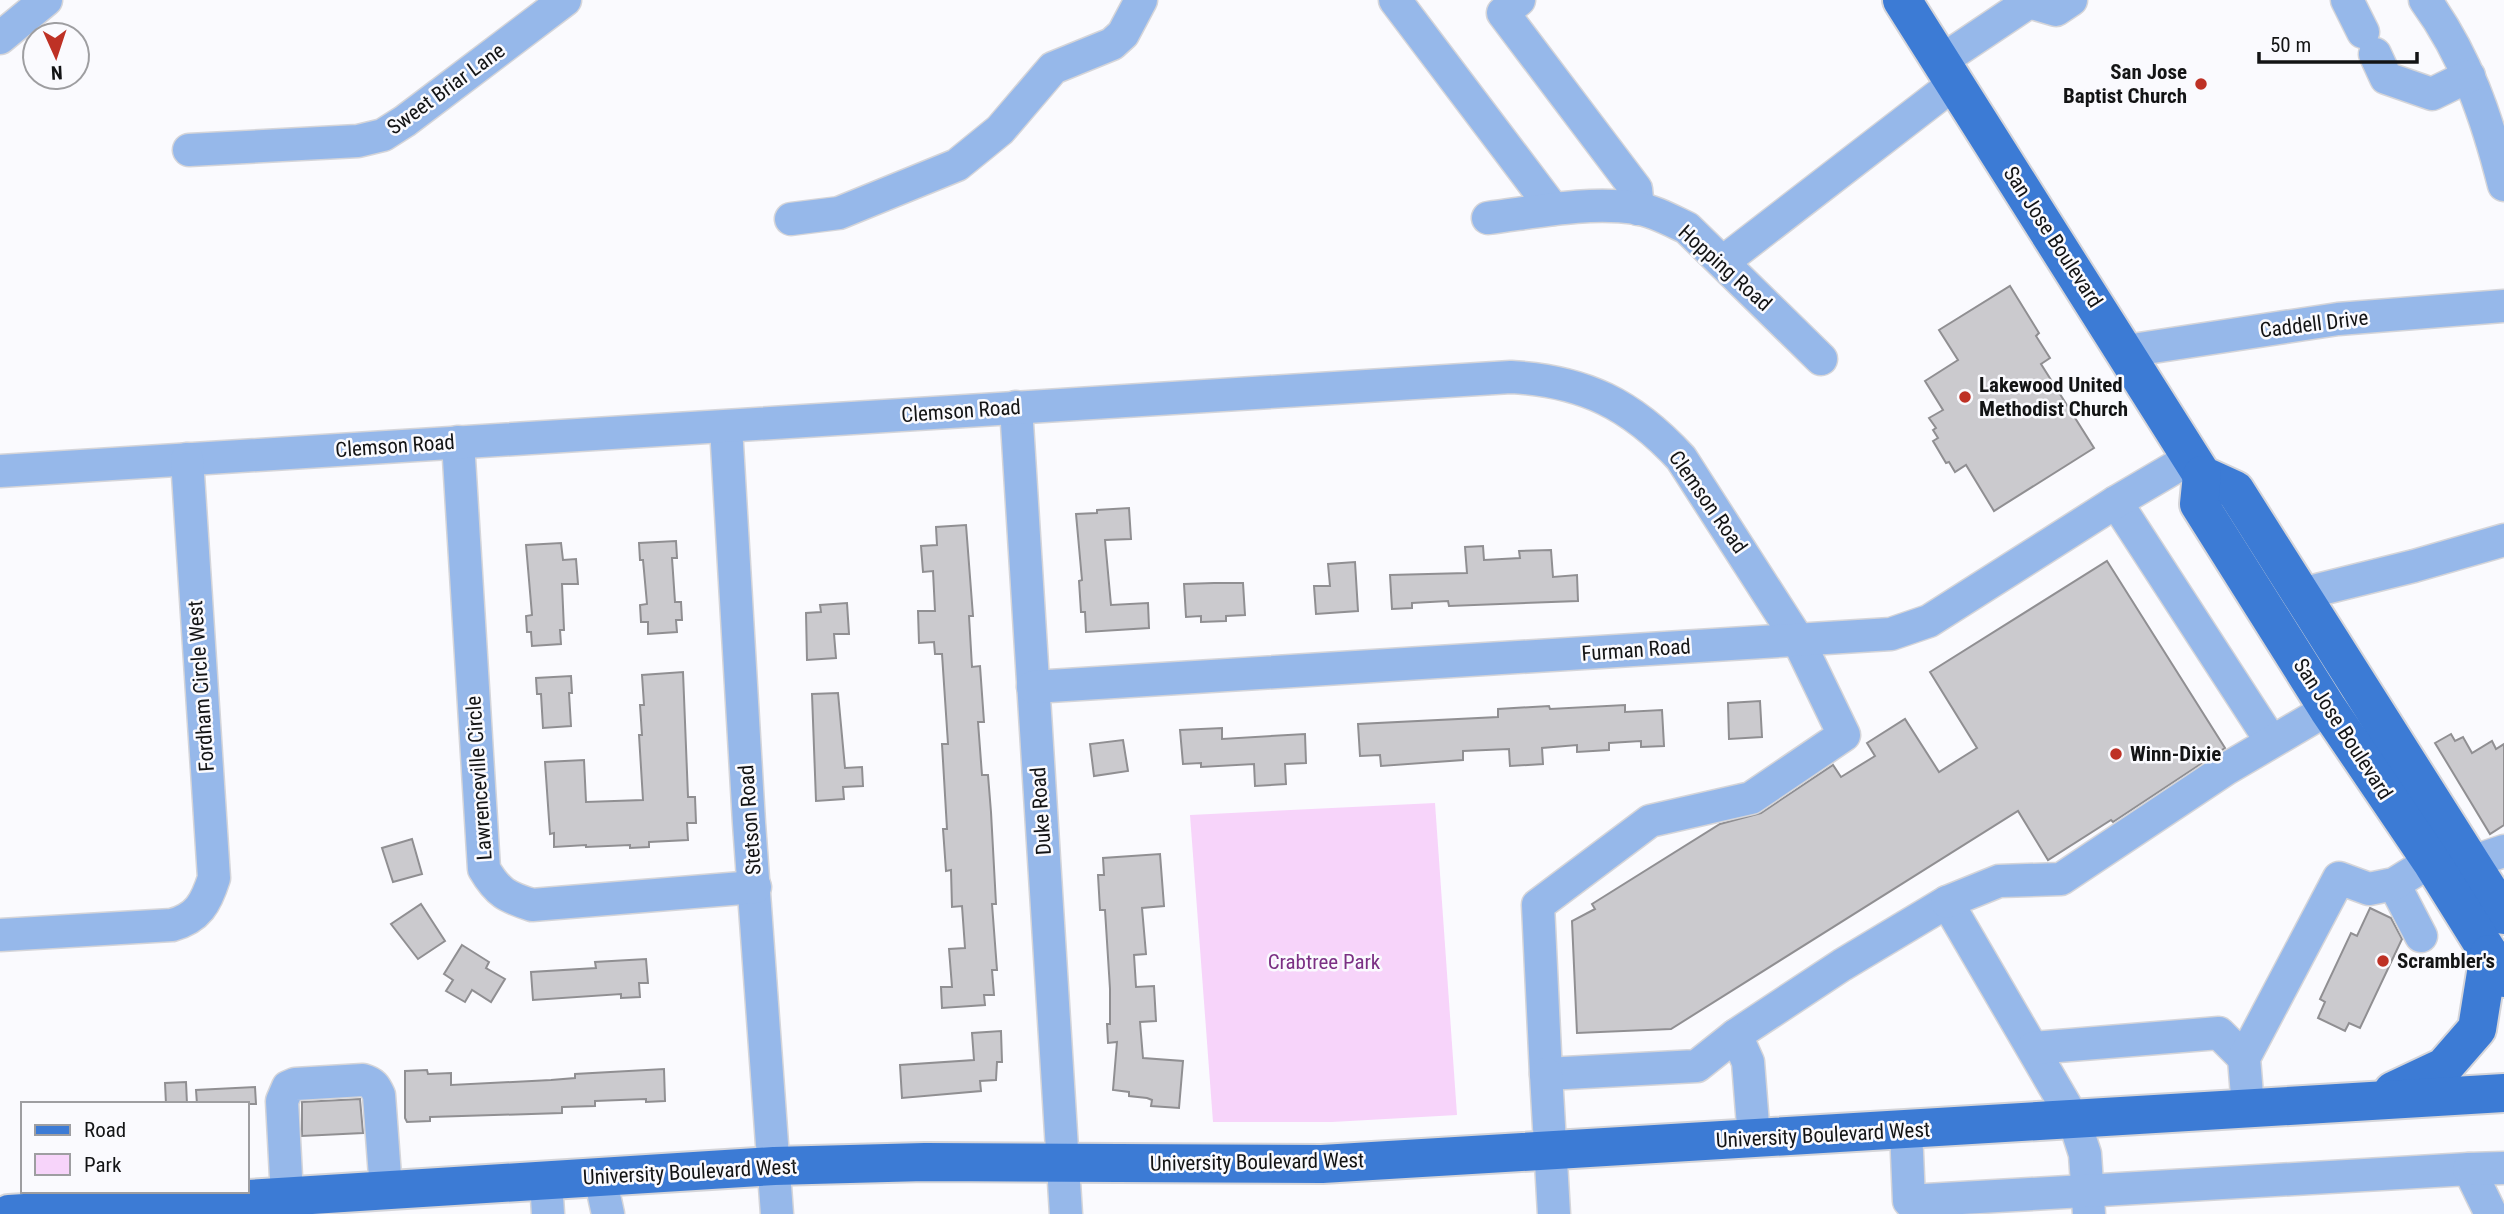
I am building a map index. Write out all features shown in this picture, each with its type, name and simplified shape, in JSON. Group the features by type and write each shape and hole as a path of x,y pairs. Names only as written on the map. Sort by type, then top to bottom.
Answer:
{"main road":[{"name":"San Jose Boulevard","path":"1902,0 2197,466 2235,491 2301,594 2488,857 2504,915"},
{"name":"San Jose Boulevard","path":"2197,466 2199,504 2328,709 2497,966"},
{"path":"2374,1100 2444,1067 2477,1029 2497,966"},
{"name":"University Boulevard West","path":"28,1213 173,1209 286,1196 385,1175 547,1197 600,1177 774,1166 925,1161 1322,1164 2504,1093"}],"street":[{"path":"0,38 46,0"},
{"name":"Sweet Briar Lane","path":"188,150 358,141 383,135 565,0"},
{"path":"791,219 839,213 957,165 1000,130 1053,68 1112,44 1118,39 1141,0"},
{"path":"1395,0 1553,209"},
{"path":"1723,261 2029,2 2056,10 2071,0"},
{"path":"2347,0 2386,78 2432,94 2469,76"},
{"path":"2425,0 2446,29 2469,76 2482,108 2504,185"},
{"path":"1505,4 1636,189 1638,209"},
{"name":"Hopping Road","path":"1488,218 1553,209 1615,206 1661,216 1686,228 1723,261 1821,359"},
{"name":"Caddell Drive","path":"2126,351 2338,319 2504,306"},
{"name":"Clemson Road","path":"0,471 1511,377 1542,379 1582,388 1608,398 1658,433 1681,458 1798,640 1844,734 1751,798 1650,821 1538,905 1546,1074"},
{"name":"Duke Road","path":"1016,407 1066,1214"},
{"name":"Stetson Road","path":"726,427 748,809 777,1214"},
{"name":"Lawrenceville Circle","path":"458,442 484,869 493,884 508,898 532,905 755,887"},
{"name":"Fordham Circle West","path":"0,936 172,925 201,910 207,900 214,878 187,459"},
{"name":"Furman Road","path":"1033,687 1878,635 1917,626 2116,502 2197,466"},
{"path":"2116,502 2271,741"},
{"path":"2301,594 2504,540"},
{"path":"1554,1214 1546,1074 1697,1066 1736,1035 1842,965 1947,902 1999,881 2061,879 2271,741 2328,709"},
{"path":"2248,1108 2244,1058 2339,878 2369,889 2394,884 2431,862"},
{"path":"2394,884 2421,936"},
{"path":"1947,902 2074,1119 2085,1154 2089,1203"},
{"path":"2033,1048 2219,1033 2244,1058"},
{"path":"1736,1035 1748,1062 1754,1138"},
{"path":"286,1196 282,1101 288,1087 295,1084 363,1080 371,1082 379,1095 385,1175"},
{"path":"1906,1129 1909,1208 2089,1203 2504,1168"},
{"path":"2469,1169 2491,1214"},
{"path":"600,1177 608,1214"}],"green space":[{"name":"Crabtree Park","path":"1435,803 1457,1115 1332,1122 1213,1122 1190,815"}],"building":[{"name":"Lakewood United Methodist Church","path":"2010,286 2039,333 2036,336 2050,358 2041,364 2094,448 1994,511 1966,465 1955,472 1949,462 1946,463 1933,441 1938,438 1933,430 1936,428 1929,418 1943,410 1925,381 1958,360 1939,330"},
{"path":"1129,508 1131,539 1105,540 1111,605 1148,603 1149,628 1086,632 1085,612 1081,612 1079,581 1082,580 1076,514"},
{"path":"966,525 973,616 969,616 972,667 980,666 984,722 978,722 982,775 988,775 991,812 996,904 992,904 997,970 992,970 994,995 984,995 985,1005 942,1008 941,987 952,987 949,949 965,948 962,906 952,907 951,870 946,871 943,829 947,829 942,744 948,744 942,654 935,654 934,642 919,643 918,611 935,611 933,571 923,572 921,546 937,545 936,527"},
{"path":"676,541 677,558 672,558 675,602 681,602 682,620 676,620 677,632 648,634 648,622 641,622 640,605 647,604 639,543"},
{"path":"561,543 563,560 576,559 578,584 562,584 564,630 560,630 561,644 532,646 531,632 527,632 526,616 532,615 526,545"},
{"path":"1483,546 1484,560 1520,558 1519,551 1551,550 1553,577 1577,575 1578,601 1449,606 1448,601 1412,603 1412,608 1392,609 1390,575 1467,573 1465,547"},
{"path":"2107,561 2225,748 2113,822 2111,820 2048,860 2018,811 1671,1029 1577,1033 1572,921 1595,909 1592,904 1720,824 1761,813 1833,765 1841,777 1875,756 1867,743 1905,719 1939,772 1977,748 1930,672"},
{"path":"1355,562 1358,611 1316,614 1314,586 1330,586 1328,564"},
{"path":"1243,583 1245,615 1226,616 1226,621 1201,622 1201,616 1186,617 1184,584"},
{"path":"847,603 849,634 834,634 836,658 807,660 806,613 821,612 820,605"},
{"path":"683,672 688,797 695,797 696,823 687,823 688,840 649,842 649,847 630,848 630,845 554,847 554,833 550,834 545,762 584,760 586,802 643,800 639,735 642,735 640,705 644,705 642,675"},
{"path":"571,676 571,726 543,728 541,694 537,694 536,678"},
{"path":"838,693 845,768 862,767 863,786 843,787 844,799 816,801 812,694"},
{"path":"1760,701 1762,737 1729,739 1728,703"},
{"path":"1625,705 1625,712 1662,710 1664,746 1641,747 1641,741 1609,743 1609,750 1577,752 1577,745 1542,748 1543,764 1510,766 1509,749 1463,751 1463,760 1381,766 1380,755 1360,756 1358,724 1498,717 1498,709"},
{"path":"1222,728 1222,739 1305,734 1306,763 1285,764 1286,784 1255,786 1254,764 1201,767 1201,763 1183,764 1180,730"},
{"path":"2451,734 2455,741 2463,737 2472,753 2492,741 2496,749 2504,744 2504,825 2490,834 2435,743"},
{"path":"1123,740 1128,771 1094,776 1090,744"},
{"path":"412,839 422,874 393,882 382,848"},
{"path":"1160,854 1164,906 1142,908 1146,954 1134,955 1136,987 1154,986 1156,1021 1140,1022 1143,1058 1183,1061 1179,1108 1151,1106 1152,1100 1113,1090 1117,1042 1108,1043 1110,989 1105,910 1100,910 1098,875 1104,875 1103,858"},
{"path":"421,904 445,941 418,959 391,924"},
{"path":"2370,908 2391,918 2402,939 2360,1028 2349,1023 2345,1031 2318,1018 2325,1002 2320,999 2351,933 2357,936"},
{"path":"462,945 489,962 486,968 505,979 491,1002 472,990 465,1002 446,991 453,980 444,974"},
{"path":"646,959 648,983 639,983 640,997 621,998 621,994 533,1000 531,972 596,968 595,962"},
{"path":"1001,1031 1002,1062 997,1062 996,1080 980,1081 981,1091 902,1098 900,1065 974,1060 972,1033"},
{"path":"664,1069 665,1101 595,1101 595,1106 562,1107 562,1113 430,1117 430,1121 407,1122 405,1118 405,1071 451,1073 451,1085 551,1080 575,1078 575,1074"},
{"path":"186,1082 187,1102 166,1102 165,1083"},
{"path":"255,1087 256,1104 197,1102 196,1090"},
{"path":"360,1099 363,1133 302,1136 302,1102"}],"place":[{"name":"San Jose Baptist Church","path":"2201,84"},
{"name":"Lakewood United Methodist Church","path":"1965,397"},
{"name":"Winn-Dixie","path":"2116,754"},
{"name":"Scrambler's","path":"2383,961"}]}
